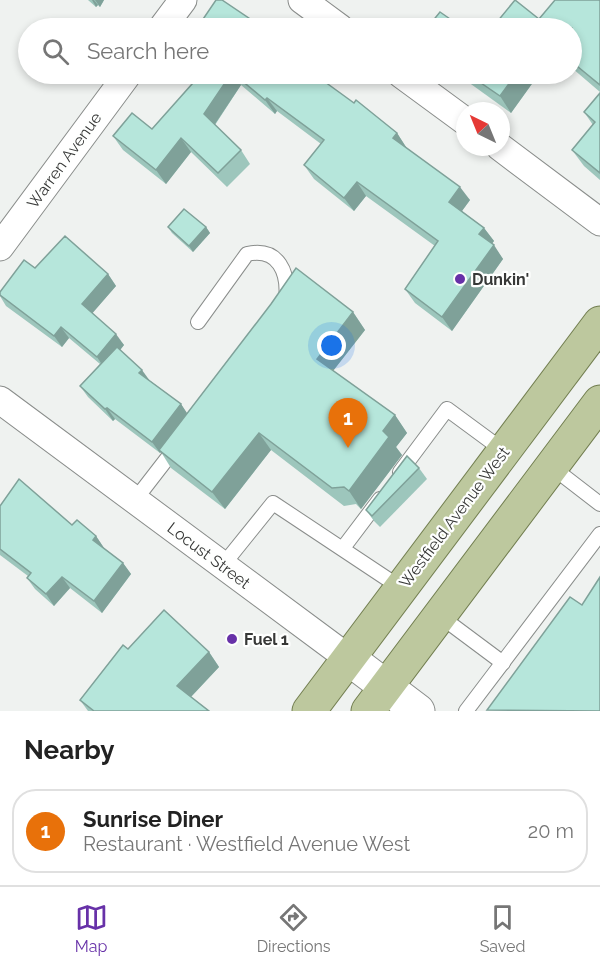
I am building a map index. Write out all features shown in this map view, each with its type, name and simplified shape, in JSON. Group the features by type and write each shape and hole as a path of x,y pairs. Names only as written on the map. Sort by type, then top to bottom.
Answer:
{"main road":[{"name":"Westfield Avenue West","path":"309,711 600,323"},
{"path":"377,699 600,402"}],"street":[{"path":"170,18 183,0"},
{"path":"302,0 326,18"},
{"name":"Warren Avenue","path":"0,247 121,84"},
{"path":"415,84 456,114"},
{"path":"510,154 600,222"},
{"name":"Locust Street","path":"0,400 348,658 377,699 418,711"}],"lane":[{"path":"198,322 248,254 260,251 271,255 282,266 288,289 286,301 281,309"},
{"path":"343,548 447,409 504,451"},
{"path":"135,500 185,436"},
{"path":"552,467 600,504"},
{"path":"223,565 273,503 401,588"},
{"path":"466,711 600,534"},
{"path":"440,616 503,663"}],"building":[{"path":"216,0 222,0 249,18 204,18"},
{"path":"515,0 538,18 500,18"},
{"path":"555,0 600,1 600,85 582,70 582,18 540,18"},
{"path":"440,12 449,18 435,18"},
{"path":"192,84 224,84 204,114 241,150 218,173 181,138 156,170 113,136 132,113 152,129"},
{"path":"246,84 328,84 354,103 356,100 397,133 393,138 460,187 449,202 484,228 479,234 494,245 442,317 405,289 438,241 357,182 344,198 304,165 324,140 267,98 265,100"},
{"path":"483,84 509,84 500,96"},
{"path":"600,93 600,173 572,150 595,122 584,112"},
{"path":"184,209 206,227 189,246 168,227"},
{"path":"65,236 108,274 82,304 116,334 97,357 61,327 54,336 0,295 24,260 35,268"},
{"path":"296,268 353,312 317,359 395,415 383,431 389,437 349,491 344,487 332,488 259,433 212,492 159,450"},
{"path":"117,347 142,370 139,373 181,404 152,442 107,408 105,409 80,386"},
{"path":"407,456 419,468 372,516 366,510"},
{"path":"19,479 72,525 77,520 96,536 93,540 123,563 94,601 62,577 46,594 27,578 31,573 0,549 0,506"},
{"path":"600,577 600,711 487,710 570,597 582,605"},
{"path":"164,610 209,652 177,686 209,711 94,711 80,700 123,645 128,649"}],"place":[{"name":"Dunkin'","path":"460,279"},
{"name":"Sunrise Diner","path":"348,448"},
{"name":"Fuel 1","path":"232,639"}]}
